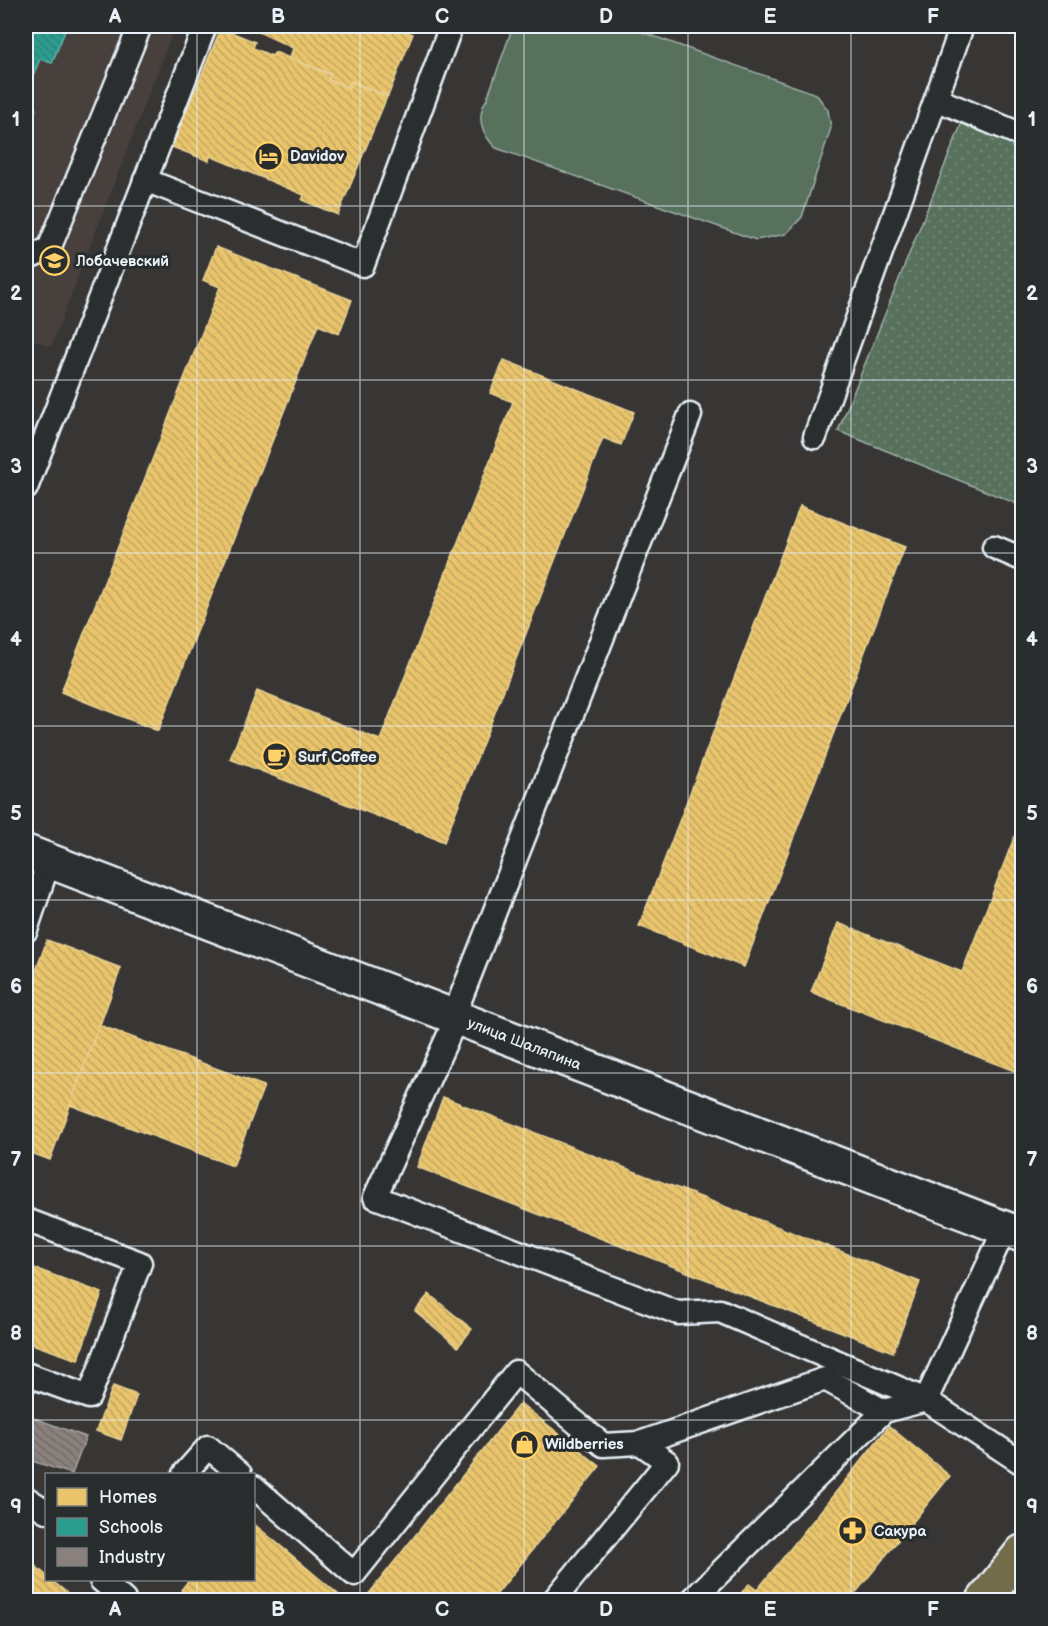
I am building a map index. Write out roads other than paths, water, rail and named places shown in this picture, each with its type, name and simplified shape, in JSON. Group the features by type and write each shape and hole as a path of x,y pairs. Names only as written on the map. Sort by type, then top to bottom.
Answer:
{"main road":[{"path":"984,1600 1023,1552"}],"street":[{"name":"улица Шаляпина","path":"37,857 1014,1232"}],"lane":[{"path":"26,259 49,249 140,26"},
{"path":"26,488 205,26"},
{"path":"815,437 962,26"},
{"path":"145,180 363,265 444,27"},
{"path":"936,99 1023,135"},
{"path":"690,415 456,1016 375,1197 678,1313 720,1311 926,1400 1023,1463"},
{"path":"994,547 1023,559"},
{"path":"26,930 37,857"},
{"path":"26,1220 140,1263 89,1397 26,1374"},
{"path":"692,1600 884,1411 926,1400 1014,1232"},
{"path":"255,1488 354,1574 516,1372 603,1445 640,1443 825,1379 884,1411"},
{"path":"554,1600 667,1462 640,1443"},
{"path":"185,1473 208,1447 239,1473"},
{"path":"26,1498 45,1510"},
{"path":"102,1581 124,1600"}],"place":[{"name":"Davidov","path":"269,156"},
{"name":"Лобачевский","path":"55,261"},
{"name":"Surf Coffee","path":"277,757"},
{"name":"Wildberries","path":"524,1444"},
{"name":"Сакура","path":"853,1531"}]}
